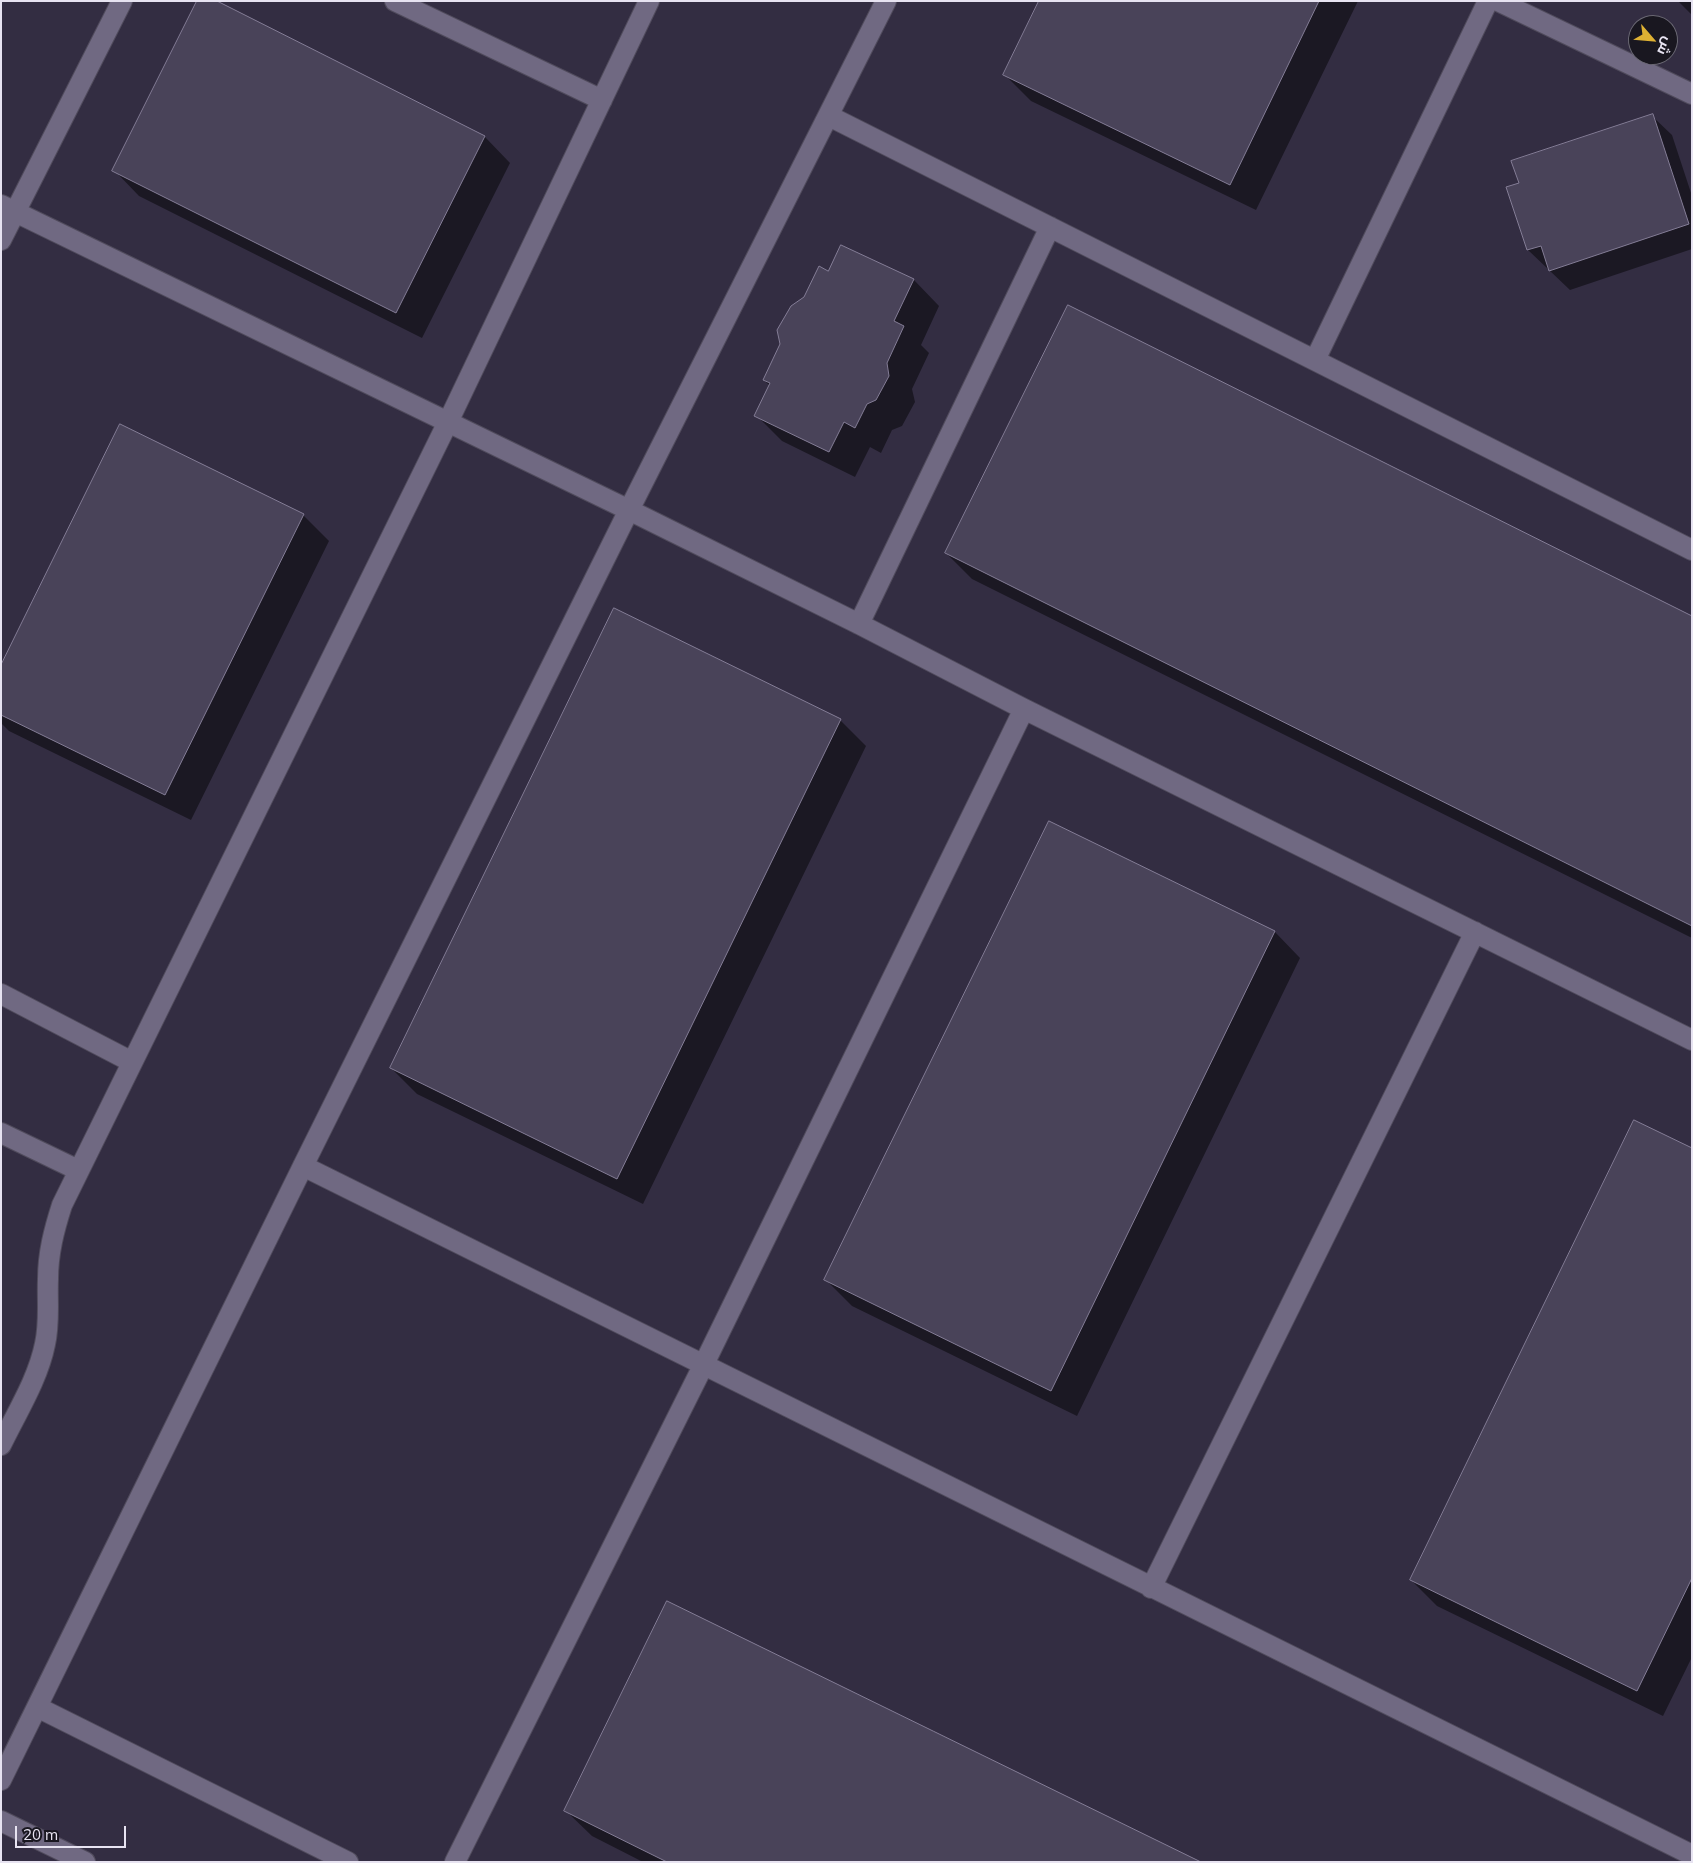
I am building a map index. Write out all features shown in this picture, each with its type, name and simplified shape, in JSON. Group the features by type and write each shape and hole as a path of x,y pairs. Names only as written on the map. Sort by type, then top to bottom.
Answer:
{"lane":[{"path":"1,240 8,209 122,1"},
{"path":"395,1 602,100"},
{"path":"1,1445 33,1380 43,1353 48,1326 48,1273 54,1230 62,1205 448,422 648,1"},
{"path":"1,1780 629,510 886,1"},
{"path":"1315,360 1488,1"},
{"path":"1498,1 1692,94"},
{"path":"829,116 1692,550"},
{"path":"8,209 629,510 859,624 1024,709 1692,1040"},
{"path":"859,624 1050,227"},
{"path":"455,1862 703,1366 1024,709"},
{"path":"1151,1588 1475,932"},
{"path":"1,994 132,1062"},
{"path":"1,1133 78,1170"},
{"path":"303,1166 1692,1856"},
{"path":"37,1707 348,1862"},
{"path":"1,1821 85,1862"}],"building":[{"path":"197,1 217,1 485,136 396,313 112,171"},
{"path":"1039,1 1319,1 1230,185 1003,75"},
{"path":"1653,114 1689,224 1549,271 1541,246 1527,250 1506,187 1519,183 1511,161"},
{"path":"841,245 914,279 894,321 904,326 887,363 889,376 876,400 867,404 855,428 844,422 829,452 754,416 770,383 763,380 780,344 777,330 791,306 804,297 819,266 828,271"},
{"path":"1068,305 1692,616 1692,926 945,553"},
{"path":"120,424 304,514 165,795 1,715 1,665"},
{"path":"614,608 841,719 617,1179 390,1068"},
{"path":"1049,821 1275,931 1051,1391 824,1280"},
{"path":"1634,1120 1692,1148 1692,1578 1637,1691 1410,1580"},
{"path":"667,1601 1201,1862 667,1862 564,1811"}]}
